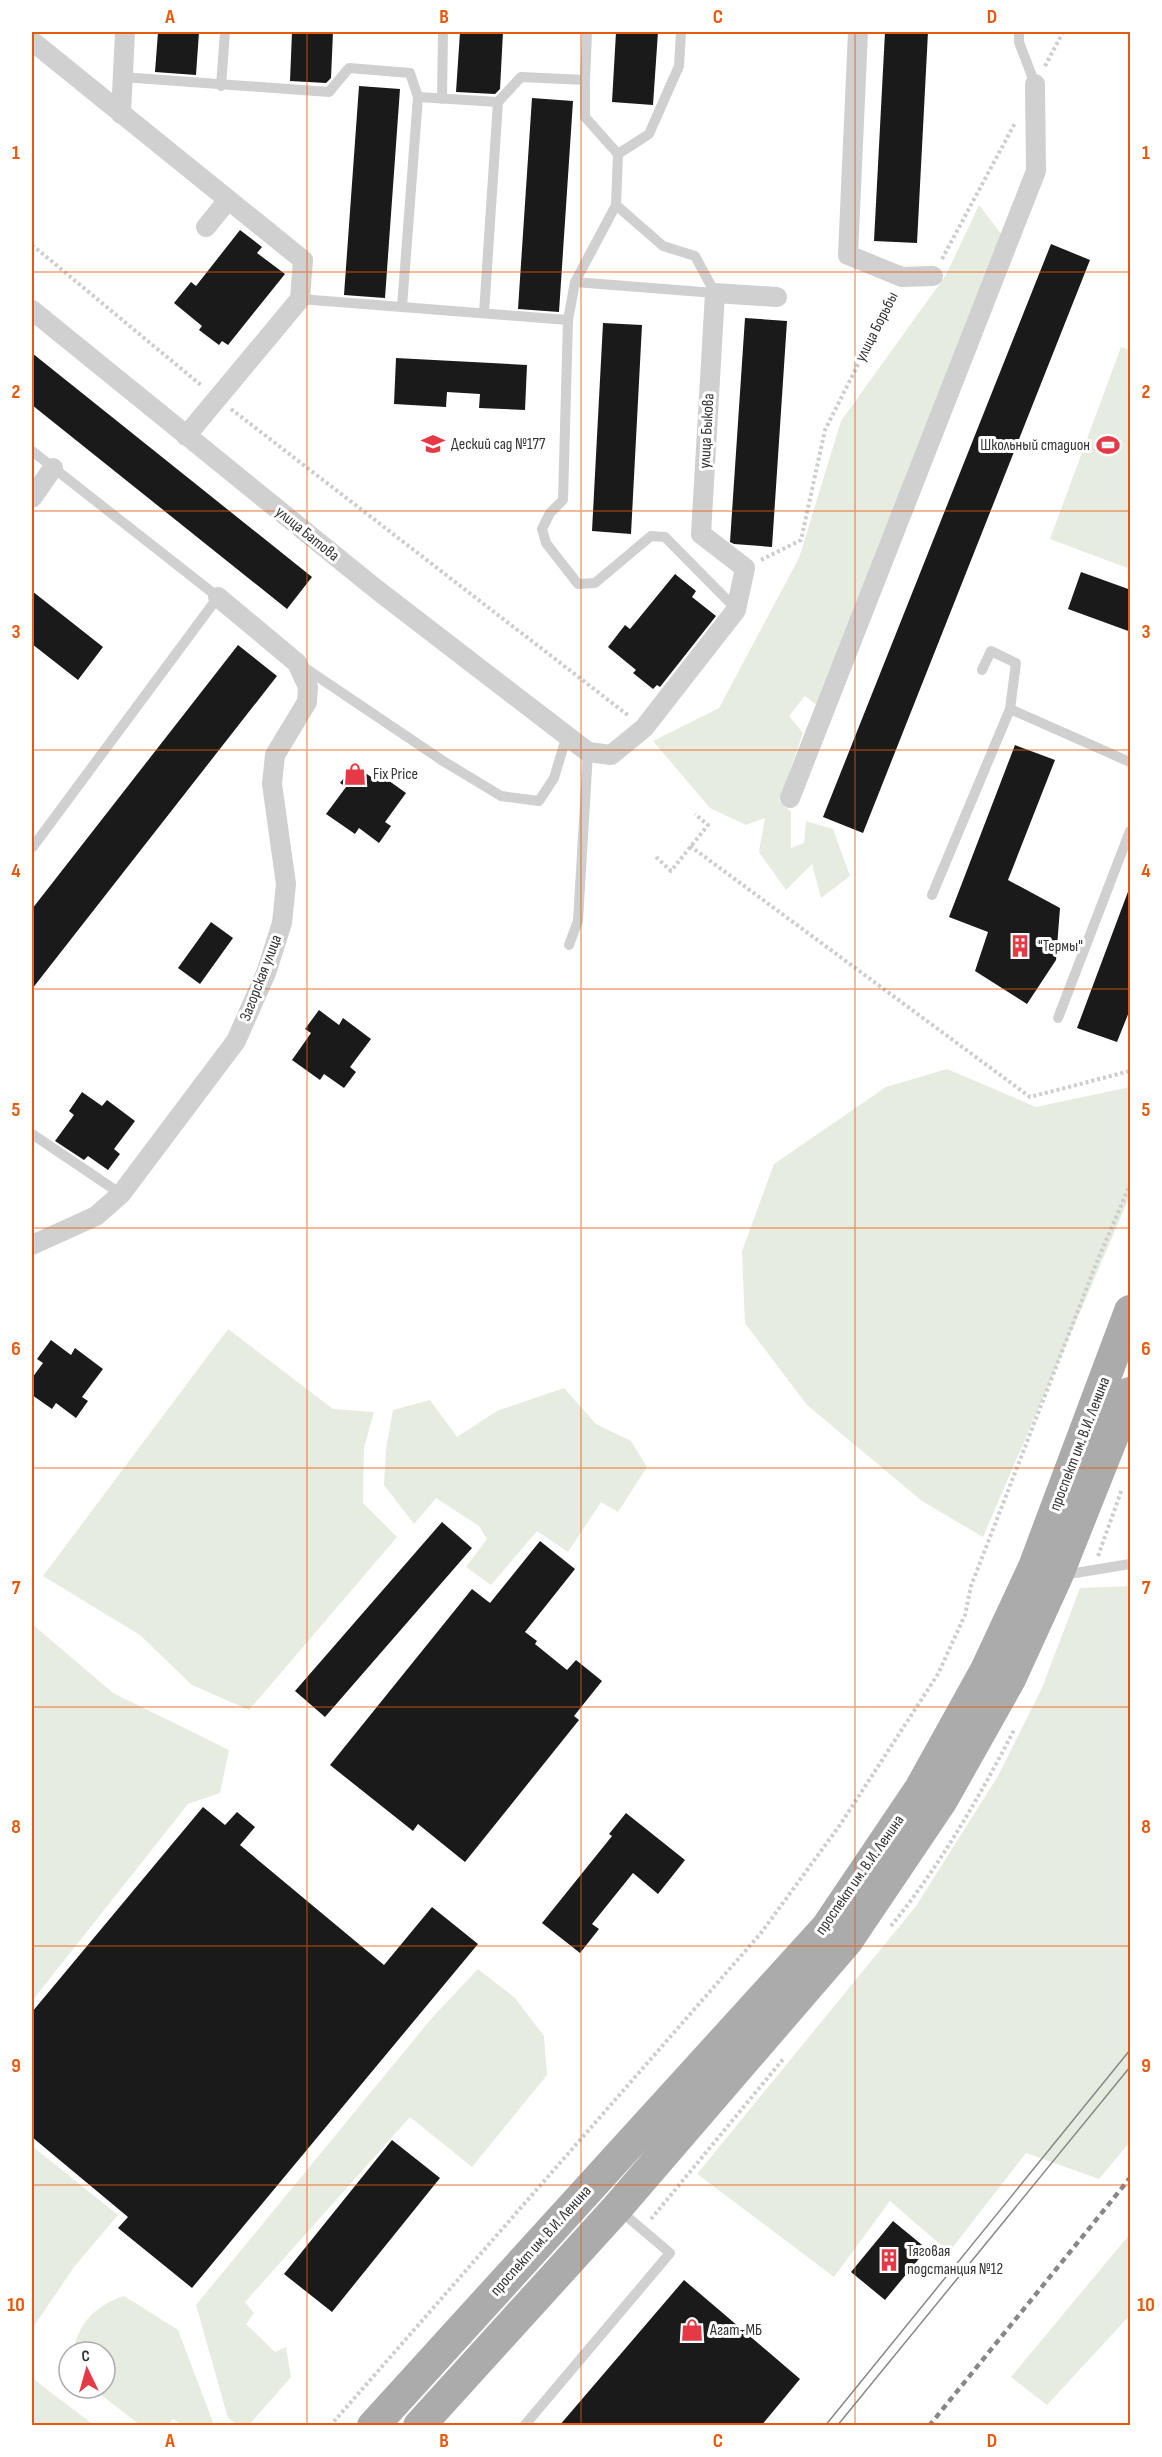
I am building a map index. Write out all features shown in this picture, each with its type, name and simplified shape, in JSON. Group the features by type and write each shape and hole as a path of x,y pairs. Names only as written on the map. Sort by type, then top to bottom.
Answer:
{"main road":[{"name":"проспект им. В.И. Ленина","path":"372,2426 826,1927 840,1907 920,1789 986,1670 1034,1567 1131,1311"},
{"name":"проспект им. В.И. Ленина","path":"419,2425 617,2208 847,1941 942,1800 1010,1679 1057,1576 1131,1393"}],"street":[{"path":"121,114 125,32"},
{"path":"858,32 848,255 902,278"},
{"path":"32,41 303,260 300,299 186,436"},
{"path":"790,798 1036,171 1035,84"},
{"path":"206,227 228,200"},
{"name":"улица Борьбы","path":"902,278 933,276"},
{"path":"715,293 777,297"},
{"name":"улица Быкова","path":"715,293 701,534 745,568"},
{"name":"улица Батова","path":"32,310 376,589 588,752"},
{"path":"32,498 53,468"},
{"path":"588,752 611,754 644,728 736,610 745,568"},
{"name":"Загорская улица","path":"32,1245 96,1216 121,1194 236,1041 266,973 282,923 286,884 272,784 275,755 307,702 308,687 297,663 218,597"}],"lane":[{"path":"221,86 225,32"},
{"path":"442,99 443,32"},
{"path":"588,32 585,117 618,154 616,205 575,282 568,320 563,500 550,513 542,529 546,543 578,584 595,583 651,536 665,537 736,610"},
{"path":"618,154 649,134 679,66 681,32"},
{"path":"1019,32 1019,42 1035,84"},
{"path":"122,77 329,93 350,68 410,73 418,97 402,307"},
{"path":"484,313 498,102 521,77 585,80"},
{"path":"418,97 498,102"},
{"path":"616,205 663,246 695,256 715,293"},
{"path":"575,282 715,293"},
{"path":"300,299 568,320"},
{"path":"32,451 218,597 32,848"},
{"path":"932,895 1010,709 1016,663 991,651 982,670"},
{"path":"297,663 443,762 501,796 539,801 554,778 567,735"},
{"path":"1010,709 1131,762"},
{"path":"570,945 578,921 588,752"},
{"path":"1058,1018 1131,831"},
{"path":"32,1134 121,1194"},
{"path":"1057,1576 1131,1564"},
{"path":"524,2426 670,2253 617,2208"}],"path":[{"path":"933,276 1063,32"},
{"path":"32,245 217,399 644,728"},
{"name":"улица Борьбы","path":"745,568 801,540 825,430 902,278"},
{"path":"656,857 671,871 708,825 695,814"},
{"path":"690,846 1030,1097 1131,1071"},
{"path":"330,2426 761,1933 840,1825 938,1674 965,1615 971,1586 1096,1264 1131,1185"}],"shaded area":[{"path":"979,205 1002,235 818,706 805,696 789,716 803,733 779,801 791,812 791,848 804,843 806,821 833,829 850,876 821,898 812,864 786,890 759,852 765,818 746,825 710,808 653,741 719,708 799,558 841,421 946,275"},
{"name":"Школьный стадион","path":"1121,347 1130,350 1130,569 1050,539"},
{"path":"947,1069 1036,1107 1130,1087 1130,1196 983,1537 922,1501 807,1405 745,1323 742,1251 774,1164 886,1087"},
{"path":"228,1329 333,1409 374,1412 364,1448 363,1503 397,1537 249,1710 192,1685 140,1635 43,1576"},
{"path":"564,1388 596,1424 631,1441 647,1467 618,1512 601,1502 568,1552 537,1531 491,1585 466,1567 487,1539 479,1526 436,1498 414,1524 384,1485 386,1449 393,1410 430,1400 457,1437 497,1411"},
{"path":"1130,1586 1130,2142 1099,2179 1026,2153 949,2252 890,2201 834,2277 697,2174 916,1906 998,1776 1042,1688 1080,1588"},
{"path":"32,1624 113,1693 229,1750 220,1793 188,1804 32,2001"},
{"path":"478,1969 515,1998 544,2036 547,2075 472,2167 410,2117 245,2302 254,2313 246,2324 275,2352 286,2347 291,2377 249,2425 238,2425 228,2418 196,2305 431,2019"},
{"path":"32,2146 118,2215 74,2267 32,2329"},
{"path":"1130,2234 1130,2315 1047,2405 1011,2377"},
{"path":"124,2296 178,2330 214,2425 183,2425 173,2419 168,2425 140,2425 108,2400 117,2400 117,2340 76,2340 90,2316"},
{"path":"32,2378 57,2397 57,2400 61,2400 94,2425 32,2425"}],"building":[{"path":"158,32 199,32 196,75 155,72"},
{"path":"292,32 333,32 331,78 326,83 290,81"},
{"path":"460,32 503,32 500,89 495,94 456,92"},
{"path":"616,32 658,32 653,105 612,102"},
{"path":"885,32 928,32 917,243 874,241"},
{"path":"359,86 400,89 385,298 344,295"},
{"path":"532,98 573,101 559,312 518,309"},
{"path":"240,230 262,247 257,253 285,274 228,345 222,341 219,345 199,330 202,326 174,303 191,282 196,286"},
{"path":"1051,244 1090,260 863,833 823,817"},
{"path":"745,318 787,321 772,547 730,542"},
{"path":"603,323 642,325 631,534 592,531"},
{"path":"32,353 312,577 287,609 32,405"},
{"path":"396,358 527,365 525,410 479,408 480,394 447,392 446,407 394,404"},
{"path":"1081,572 1131,590 1131,632 1068,609"},
{"path":"675,574 696,591 692,597 716,616 660,687 657,685 653,689 633,673 636,670 608,647 625,625 630,629"},
{"path":"32,591 103,647 78,680 32,644"},
{"path":"238,645 277,676 32,989 32,909"},
{"path":"1015,745 1055,760 1008,880 1060,908 1056,960 1027,1004 975,971 988,932 949,917"},
{"path":"354,765 374,779 378,773 406,793 385,822 391,826 379,843 359,828 355,834 326,814 346,787 340,783"},
{"path":"1129,889 1131,1007 1117,1042 1077,1028"},
{"path":"211,922 233,938 200,984 178,968"},
{"path":"319,1010 339,1025 343,1018 371,1039 350,1067 356,1072 344,1088 324,1074 320,1080 292,1060 311,1033 305,1029"},
{"path":"82,1092 102,1106 107,1100 135,1121 114,1149 120,1154 108,1170 88,1156 84,1160 55,1141 74,1115 69,1111"},
{"path":"51,1340 71,1355 75,1348 103,1369 82,1397 88,1401 76,1418 56,1403 52,1409 32,1395 32,1378 43,1363 37,1359"},
{"path":"442,1522 472,1548 325,1717 295,1691"},
{"path":"540,1541 575,1569 525,1632 537,1641 535,1644 567,1670 576,1660 602,1681 574,1716 579,1720 465,1862 418,1824 413,1831 330,1765 472,1589 490,1603"},
{"path":"203,1807 225,1825 237,1812 255,1827 240,1845 384,1965 432,1907 478,1944 192,2288 118,2228 128,2217 32,2137 32,2012"},
{"path":"626,1813 685,1860 658,1894 633,1873 592,1924 599,1929 580,1953 542,1923 612,1836 609,1834"},
{"path":"392,2140 440,2178 332,2312 284,2274"},
{"name":"Тяговая подстанция №12","path":"893,2221 927,2249 885,2300 851,2272"},
{"name":"Агат-МБ","path":"684,2280 800,2379 761,2426 559,2426"}],"tram line":[{"path":"825,2426 1130,2050"},
{"path":"837,2426 1130,2067"}],"railway":[{"path":"929,2426 1130,2178"}],"place":[{"name":"Деский сад №177","path":"433,444"},
{"name":"Школьный стадион","path":"1108,445"},
{"name":"Fix Price","path":"355,774"},
{"name":"\"Термы\"","path":"1020,946"},
{"name":"Тяговая подстанция №12","path":"889,2260"},
{"name":"Агат-МБ","path":"692,2330"}]}
